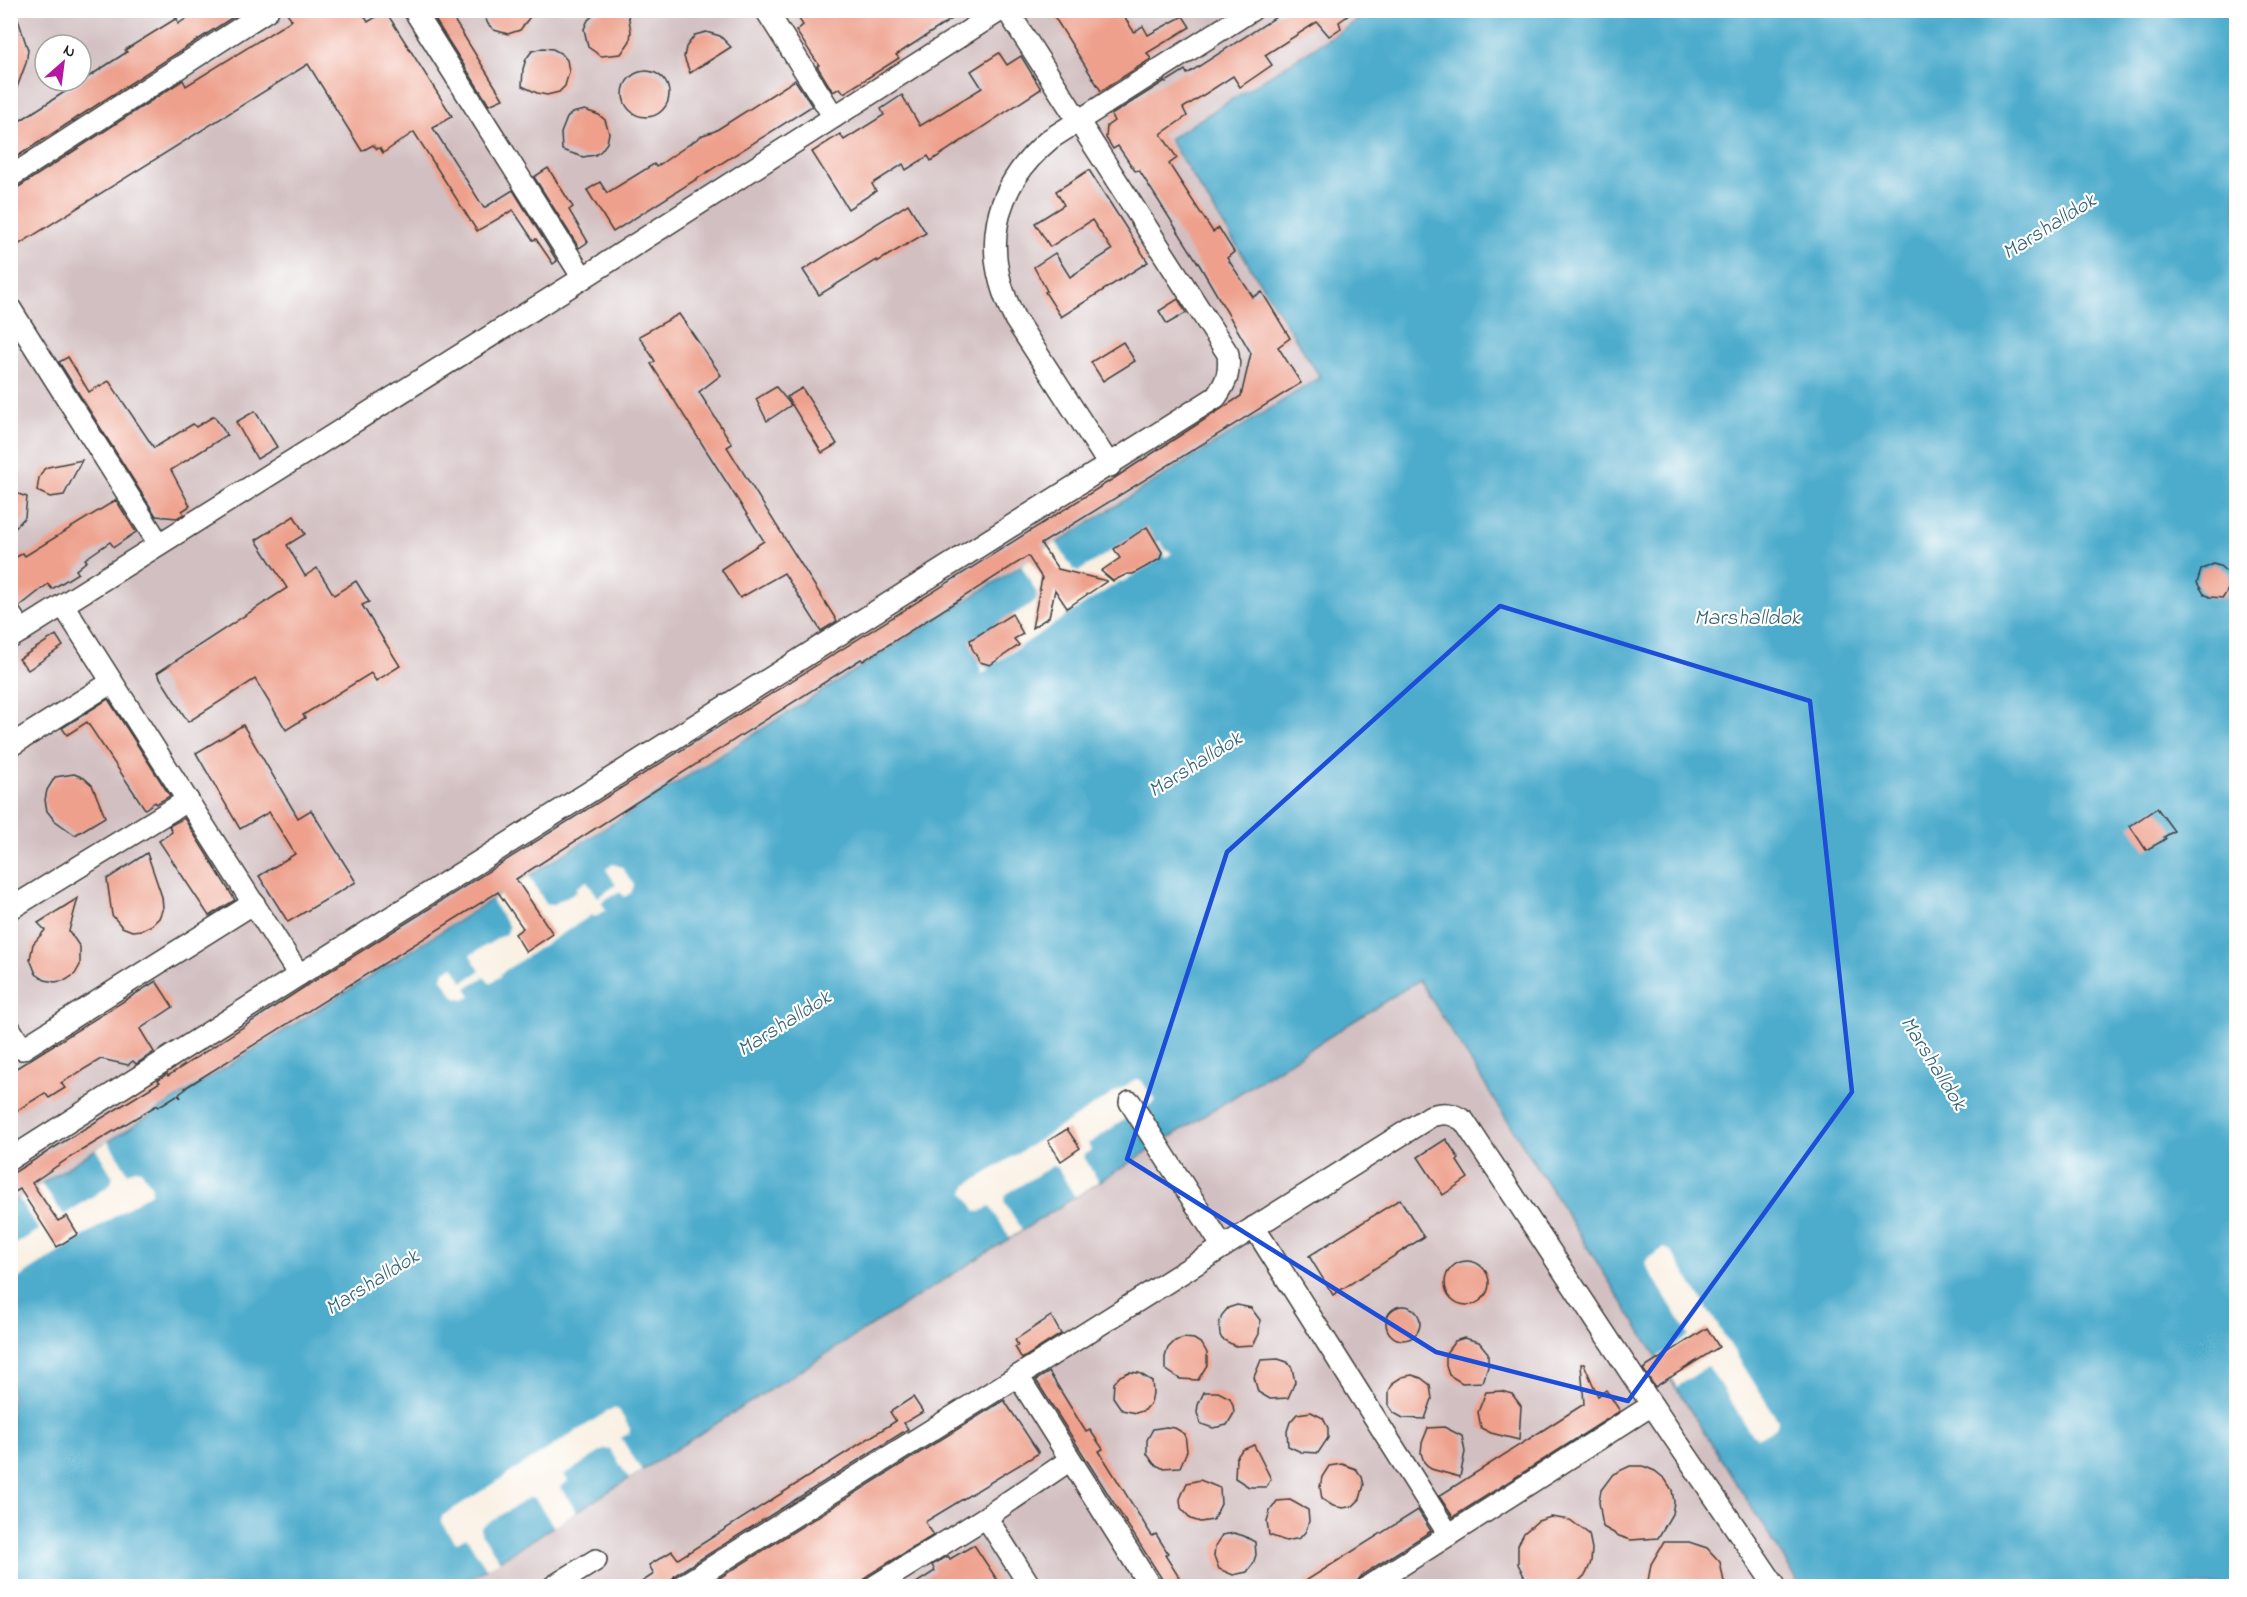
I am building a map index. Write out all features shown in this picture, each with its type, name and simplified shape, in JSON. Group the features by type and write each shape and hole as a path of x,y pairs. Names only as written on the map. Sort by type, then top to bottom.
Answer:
{"lane":[{"path":"10,177 268,10"},
{"path":"414,10 583,278"},
{"path":"766,10 834,117"},
{"path":"14,628 63,605 583,278 1000,10"},
{"path":"10,1159 1216,397 1224,385 1229,369 1228,354 1007,10"},
{"path":"1110,466 1015,319 1004,298 997,275 995,247 998,218 1014,176 1030,155 1050,139 1252,10"},
{"path":"10,308 159,544"},
{"path":"63,605 299,975"},
{"path":"10,746 112,682"},
{"path":"10,909 188,800"},
{"path":"10,1029 22,1049 254,903"},
{"path":"1130,1102 1223,1246"},
{"path":"682,1587 1431,1116 1443,1112 1455,1115 1464,1121 1652,1406 1775,1587"},
{"path":"1254,1227 1449,1535"},
{"path":"1018,1376 1150,1587"},
{"path":"1369,1587 1652,1406"},
{"path":"879,1585 1070,1460"},
{"path":"986,1517 1030,1587"},
{"path":"554,1587 596,1560"}],"highlighted area":[{"path":"1500,606 1810,701 1852,1092 1628,1401 1436,1352 1127,1159 1227,852"}],"shaded area":[{"path":"11,11 1372,11 1169,139 1320,376 11,1203"},
{"path":"1419,980 1677,1387 1796,1578 1797,1586 459,1586"}],"water":[{"name":"Marshalldok","path":"1372,11 2236,11 2236,1586 1797,1586 1796,1578 1419,980 459,1586 11,1586 11,1203 1320,377 1169,139"}],"pier":[{"path":"1144,530 1156,543 1160,541 1166,550 1172,553 1165,558 1159,544 1162,552 1160,559 1122,582 1120,581 998,661 990,665 981,663 989,669 980,673 978,663 980,661 972,648 973,639 1036,601 1037,593 1021,565 1056,542 1073,569 1079,571"},
{"path":"613,864 622,867 634,885 631,893 624,897 620,891 601,902 606,910 594,917 592,915 541,947 490,983 484,977 466,988 471,996 464,1000 454,997 442,978 444,972 453,966 463,982 480,971 470,955 507,933 509,927 491,900 529,876 546,904 552,905 577,891 576,888 587,881 598,897 616,885 606,869"},
{"path":"1136,1079 1141,1080 1154,1102 1144,1108 1134,1121 1127,1118 1088,1144 1091,1150 1083,1156 1099,1182 1075,1197 1058,1168 1052,1166 1005,1195 1004,1201 1022,1230 1010,1238 990,1206 980,1212 976,1211 964,1193 966,1186"},
{"path":"108,1141 128,1173 135,1169 141,1170 152,1187 151,1193 11,1283 11,1247 39,1230 18,1198 41,1184 64,1215 110,1185 113,1177 96,1149"},
{"path":"1664,1248 1671,1251 1778,1421 1776,1427 1758,1438 1752,1435 1708,1366 1677,1387 1658,1357 1689,1335 1645,1264 1647,1259"},
{"path":"613,1408 619,1410 630,1429 629,1433 621,1438 642,1471 629,1479 611,1450 605,1449 564,1475 568,1481 560,1487 577,1512 554,1527 535,1498 530,1497 481,1527 481,1533 500,1561 487,1569 466,1537 457,1542 453,1540 441,1522 442,1516"}],"building":[{"path":"10,10 15,10 28,50 26,63 12,101 10,101"},
{"path":"199,10 244,10 10,161 10,127 63,93 93,93 93,74 127,52 125,50 177,18 178,24"},
{"path":"285,10 361,10 368,22 384,12 388,15 452,116 433,128 484,208 513,190 557,261 553,264 513,210 477,231 414,132 383,153 380,148 377,149 373,145 362,151 308,64 10,250 10,190 17,188 183,80 186,86 292,20"},
{"path":"429,10 448,10 503,99 489,105"},
{"path":"482,10 535,10 520,30 508,34 494,30 488,24"},
{"path":"613,10 628,14 630,41 621,54 601,56 588,47 584,29 588,20 596,13"},
{"path":"806,10 966,10 896,55 899,58 844,93 840,88 833,92 817,66 819,65 796,31 803,25 799,19"},
{"path":"1050,10 1120,10 1134,32 1143,26 1148,35 1183,16 1190,27 1147,53 1151,59 1101,91"},
{"path":"1287,10 1356,10 1339,22 1341,28 1329,36 1317,22 1265,55 1272,65 1240,87 1233,76 1183,108 1187,116 1161,134 1177,158 1169,164 1213,232 1219,228 1234,252 1227,258 1253,297 1262,292 1290,338 1278,347 1301,383 1041,544 1058,569 1107,581 1067,608 1055,590 1049,617 1032,628 1042,578 1028,556 863,661 861,659 516,879 553,934 526,952 515,934 523,928 498,892 185,1088 179,1094 181,1098 177,1095 158,1107 157,1105 69,1158 32,1183 58,1221 67,1216 78,1234 57,1247 20,1189 10,1195 10,1175 1241,396 1251,353 1200,266 1139,170 1135,171 1118,146 1113,149 1106,138 1107,126 1114,121 1111,115 1185,70 1187,74"},
{"path":"706,32 720,36 731,47 690,73 684,57 686,47 695,35"},
{"path":"543,48 553,49 562,54 567,60 569,72 565,86 559,92 547,95 522,86 526,59 532,51"},
{"path":"999,53 1007,65 1021,56 1041,89 931,161 928,156 906,170 903,164 872,184 876,191 848,209 812,152 840,134 844,140 884,115 881,109 902,95 920,126 982,88 971,71"},
{"path":"646,71 655,72 662,78 668,85 668,103 662,110 655,116 646,117 637,116 630,110 624,103 623,94 624,85 630,78 637,72"},
{"path":"795,80 812,106 613,232 587,190 600,182 607,193 654,164 656,167 703,135 715,131"},
{"path":"585,110 605,120 609,133 607,143 601,151 595,155 583,157 562,150 561,133 567,118 572,113"},
{"path":"548,168 573,207 569,210 588,242 579,248 534,177"},
{"path":"1089,170 1148,262 1061,317 1045,292 1047,291 1034,267 1055,253 1070,277 1112,250 1092,220 1050,247 1035,223 1064,205 1056,191"},
{"path":"908,204 926,233 819,295 803,270"},
{"path":"1178,299 1186,313 1167,324 1159,311"},
{"path":"679,314 721,375 699,392 732,444 727,447 837,621 821,631 784,573 740,598 721,569 764,541 651,364 655,361 639,336"},
{"path":"1123,342 1135,361 1103,381 1091,362"},
{"path":"68,357 89,392 109,381 154,448 193,424 196,427 214,416 227,435 171,470 190,506 182,511 184,514 177,518 156,516 59,362"},
{"path":"776,387 791,405 767,421 756,399"},
{"path":"802,388 837,444 822,453 787,397"},
{"path":"255,411 277,447 257,459 236,422"},
{"path":"82,460 64,495 50,497 37,491 39,478 44,469"},
{"path":"10,491 27,497 25,517 10,534"},
{"path":"116,500 136,532 114,547 110,542 85,559 87,561 76,570 78,573 52,589 48,584 20,606 10,599 10,561 23,553 25,556"},
{"path":"294,516 305,534 287,545 305,576 317,568 334,595 356,581 369,602 362,605 400,666 376,681 371,673 303,715 305,718 286,730 255,679 188,722 157,673 287,588 256,540"},
{"path":"1147,527 1162,552 1160,559 1133,574 1127,574 1113,581 1101,571 1120,558 1114,549"},
{"path":"2213,564 2220,566 2229,574 2230,586 2223,598 2204,594 2197,583 2201,570"},
{"path":"1012,614 1023,634 1014,639 1019,645 990,665 980,662 970,640"},
{"path":"56,635 63,646 28,670 19,659"},
{"path":"108,699 170,796 145,809 87,722 67,735 62,728"},
{"path":"243,725 298,818 311,810 356,882 288,922 259,876 295,854 269,812 240,829 196,753"},
{"path":"74,774 84,778 92,785 105,817 75,835 54,820 47,811 45,800 47,790 55,777"},
{"path":"2157,808 2174,831 2164,837 2166,839 2146,850 2130,826"},
{"path":"184,818 235,900 209,916 159,841 172,832 169,826"},
{"path":"147,853 162,897 163,908 159,918 152,925 142,930 132,931 122,927 112,915 107,879"},
{"path":"78,898 69,931 80,947 80,965 75,974 66,980 55,982 45,980 36,974 30,959 33,944 45,930 38,923"},
{"path":"156,981 173,1007 140,1029 154,1052 136,1064 133,1061 128,1065 101,1059 61,1083 65,1088 49,1098 45,1093 10,1115 10,1072"},
{"path":"1067,1129 1080,1148 1061,1161 1048,1141"},
{"path":"1446,1139 1468,1178 1443,1195 1418,1157"},
{"path":"1400,1199 1424,1237 1333,1295 1309,1256"},
{"path":"1467,1261 1482,1268 1489,1283 1482,1298 1467,1305 1452,1298 1445,1283 1452,1268"},
{"path":"1237,1305 1251,1308 1260,1320 1259,1334 1253,1345 1235,1346 1222,1339 1220,1335 1219,1325 1222,1315 1228,1308"},
{"path":"1403,1306 1415,1311 1420,1323 1415,1335 1403,1340 1391,1335 1386,1323 1391,1311"},
{"path":"1051,1316 1061,1334 1022,1359 1015,1347 1018,1345 1015,1340"},
{"path":"1707,1328 1719,1347 1655,1387 1643,1369"},
{"path":"1184,1338 1194,1339 1202,1344 1207,1353 1207,1365 1198,1380 1180,1379 1165,1369 1168,1348 1175,1341"},
{"path":"1464,1338 1479,1342 1488,1353 1488,1367 1483,1382 1462,1383 1449,1375 1446,1353 1455,1341"},
{"path":"1278,1359 1287,1362 1292,1368 1295,1382 1288,1398 1270,1399 1258,1392 1254,1377 1261,1360"},
{"path":"1581,1364 1584,1364 1598,1396 1606,1390 1620,1411 1453,1517 1439,1496 1584,1404"},
{"path":"1049,1372 1086,1432 1090,1430 1103,1449 1099,1451 1152,1536 1156,1534 1168,1553 1165,1555 1185,1587 1167,1587 1048,1399 1036,1380"},
{"path":"1129,1372 1139,1373 1152,1381 1151,1403 1145,1410 1136,1413 1122,1410 1113,1397 1114,1383 1120,1376"},
{"path":"1412,1375 1430,1385 1432,1399 1425,1419 1403,1418 1394,1413 1389,1406 1389,1391 1394,1382"},
{"path":"1502,1391 1512,1394 1521,1406 1519,1440 1481,1428 1478,1412 1486,1392"},
{"path":"1204,1392 1218,1392 1230,1398 1234,1413 1227,1425 1213,1428 1201,1424 1197,1413"},
{"path":"913,1397 923,1412 904,1423 908,1429 675,1575 669,1587 634,1587 654,1574 649,1565 672,1551 678,1559 896,1421 890,1412"},
{"path":"1004,1400 1039,1453 925,1522 934,1535 868,1575 858,1587 705,1587"},
{"path":"1311,1412 1323,1418 1328,1428 1328,1438 1318,1453 1301,1452 1288,1446 1287,1431 1290,1422 1297,1414"},
{"path":"1444,1427 1462,1436 1465,1452 1460,1477 1431,1469 1424,1462 1421,1453 1428,1428"},
{"path":"1175,1428 1185,1434 1187,1451 1180,1467 1162,1468 1154,1464 1147,1454 1147,1440 1153,1429"},
{"path":"1254,1445 1271,1479 1266,1487 1249,1487 1235,1478 1236,1458 1242,1450"},
{"path":"1342,1464 1356,1469 1364,1485 1360,1499 1353,1506 1343,1508 1333,1506 1322,1499 1320,1487 1322,1477 1329,1466"},
{"path":"1630,1466 1643,1466 1655,1471 1665,1479 1672,1490 1674,1502 1672,1514 1658,1538 1631,1540 1603,1527 1599,1502 1601,1490 1613,1474"},
{"path":"1200,1480 1220,1488 1221,1504 1213,1520 1200,1522 1191,1519 1181,1508 1180,1499 1187,1483"},
{"path":"1290,1500 1308,1510 1309,1521 1306,1531 1300,1538 1286,1541 1269,1535 1267,1521 1277,1501"},
{"path":"1418,1510 1431,1531 1362,1575 1353,1587 1296,1587"},
{"path":"1551,1517 1570,1520 1589,1534 1592,1549 1591,1562 1586,1574 1573,1587 1535,1587 1525,1578 1518,1564 1518,1545 1524,1533 1538,1521"},
{"path":"1234,1533 1255,1542 1256,1555 1247,1572 1233,1575 1219,1569 1214,1556 1215,1546 1222,1535"},
{"path":"1664,1542 1689,1542 1707,1548 1720,1562 1725,1587 1647,1587 1651,1564"},
{"path":"974,1545 1002,1587 910,1587 935,1571 932,1565 948,1556 950,1559"}]}
